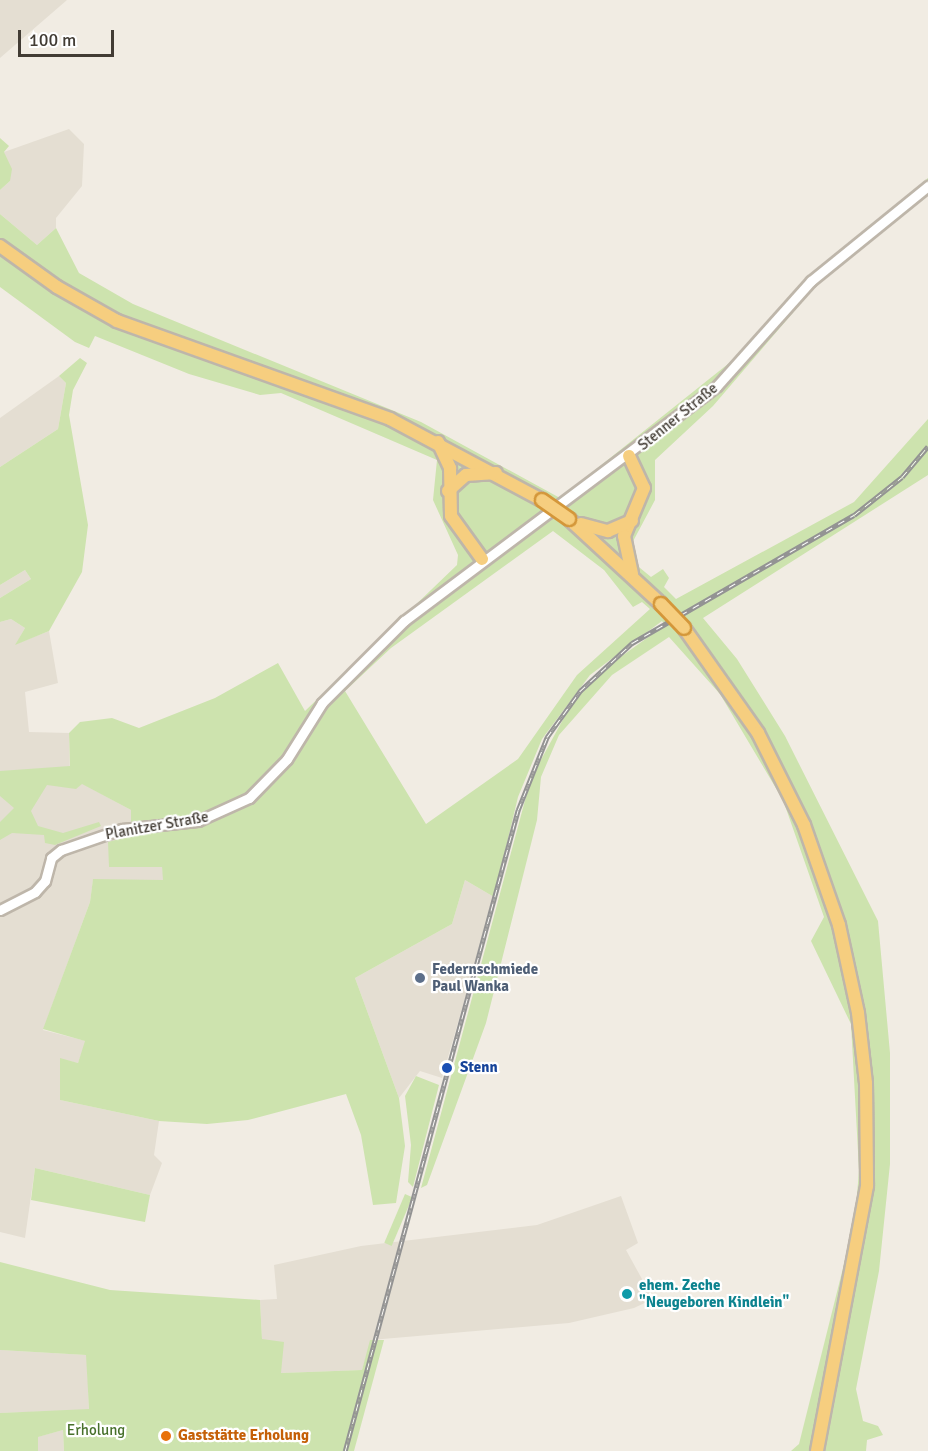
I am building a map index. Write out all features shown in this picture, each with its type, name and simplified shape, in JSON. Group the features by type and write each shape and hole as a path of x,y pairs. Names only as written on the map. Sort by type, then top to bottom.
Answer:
{"highway":[{"path":"0,246 57,287 128,326 431,437 542,500 572,521 632,574 684,628 758,733 804,825 840,929 863,1048 867,1186 818,1447"},
{"path":"431,437 449,461 448,492 451,516 482,559"},
{"path":"629,456 644,488 633,520 624,536 632,574"},
{"path":"448,492 466,475 498,473"},
{"path":"572,521 608,531 633,520"}],"street":[{"name":"Stenner Straße","path":"404,621 482,559 629,456 731,373 810,281 928,186"},
{"name":"Planitzer Straße","path":"0,910 35,892 61,850 122,829 198,821 249,798 287,759 328,695 404,621"}],"shaded area":[{"path":"0,0 67,0 0,58"},
{"path":"69,129 84,144 82,186 56,218 56,228 37,245 0,214 0,190 10,181 4,152"},
{"path":"59,376 66,383 58,429 0,467 0,418"},
{"path":"25,570 31,579 0,598 0,585"},
{"path":"11,619 25,628 16,644 49,631 58,683 25,692 29,732 69,733 70,777 131,810 131,836 109,866 162,867 164,880 93,880 90,902 43,1030 86,1041 78,1063 60,1059 60,1100 159,1121 154,1155 162,1163 150,1195 35,1168 25,1238 0,1232 0,622"},
{"path":"465,880 494,897 442,1078 420,1071 399,1098 355,978 452,924"},
{"path":"621,1196 638,1243 626,1250 653,1299 634,1308 569,1323 371,1340 362,1370 281,1373 262,1339 260,1300 277,1299 274,1265 361,1246 537,1225"},
{"path":"0,1350 87,1355 89,1410 0,1413"},
{"path":"63,1430 64,1451 38,1451 37,1437"}],"green space":[{"path":"0,138 9,146 4,152 12,169 10,181 0,190"},
{"path":"928,178 928,192 815,287 713,406 655,460 655,500 630,547 634,563 651,577 663,569 669,578 664,587 676,599 854,502 928,419 928,475 703,618 737,659 785,736 878,921 890,1053 890,1164 879,1271 856,1389 863,1421 878,1426 883,1435 867,1440 866,1451 825,1451 837,1388 823,1387 810,1451 791,1451 799,1444 855,1220 859,1170 851,1024 811,941 824,917 783,800 720,694 669,637 612,675 559,735 541,777 537,820 486,1023 427,1185 421,1188 531,778 572,703 608,666 665,625 662,621 590,675 542,739 518,797 494,897 465,880 452,924 355,978 399,1098 405,1146 396,1203 373,1205 361,1135 346,1094 248,1120 207,1124 159,1121 60,1100 60,1058 78,1063 85,1041 43,1029 90,902 93,879 163,880 162,867 109,867 108,842 131,836 131,810 82,784 76,789 47,785 31,811 38,826 63,833 99,822 101,826 55,845 45,843 44,835 12,833 0,840 0,822 14,808 0,796 0,771 70,766 69,733 80,722 112,718 139,728 215,698 278,663 305,711 457,565 458,555 433,500 437,460 281,393 260,395 189,374 95,336 89,348 75,342 0,287 0,214 37,245 56,228 79,273 133,304 421,422 560,498 748,348 795,290","holes":["553,531 604,570 633,607 642,602 650,609 577,675 518,759 426,824 345,691 391,648"]},
{"path":"80,358 87,363 73,390 69,415 88,525 82,572 49,631 15,645 25,628 11,619 0,622 0,598 31,579 25,570 0,585 0,467 58,429 66,383 59,376"},
{"path":"416,1076 439,1085 413,1187 408,1182 411,1145 405,1096"},
{"path":"35,1168 150,1195 145,1222 31,1200"},
{"path":"405,1194 412,1197 392,1246 384,1243"},
{"name":"Erholung","path":"0,1262 110,1290 260,1300 262,1339 284,1342 281,1373 362,1370 370,1340 384,1340 354,1451 64,1451 63,1430 38,1437 38,1451 0,1451 0,1413 89,1409 86,1355 0,1350"}],"railway":[{"path":"345,1451 518,810 547,737 580,691 632,643 854,515 902,477 928,446"}],"place":[{"name":"Federnschmiede Paul Wanka","path":"420,978"},
{"name":"Stenn","path":"447,1068"},
{"name":"ehem. Zeche \"Neugeboren Kindlein\"","path":"627,1294"},
{"name":"Gaststätte Erholung","path":"166,1436"}]}
